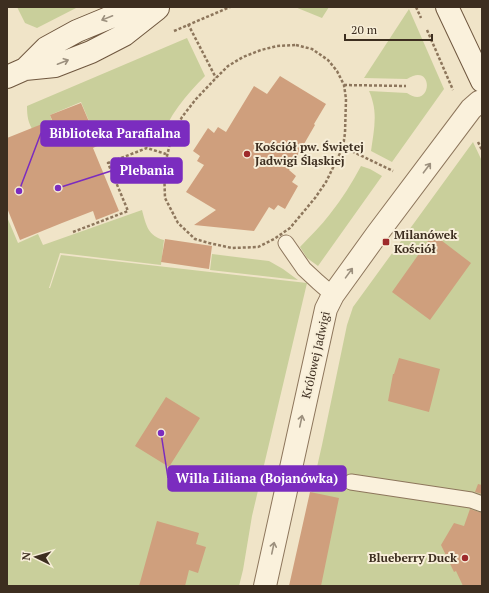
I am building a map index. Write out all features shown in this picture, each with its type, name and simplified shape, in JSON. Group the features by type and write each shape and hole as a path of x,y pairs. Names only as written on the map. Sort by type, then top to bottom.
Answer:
{"street":[{"path":"16,73 46,48 77,30 118,14 159,7"},
{"path":"447,7 482,81"},
{"name":"Królowej Jadwigi","path":"265,586 326,309 333,295 471,109 482,101"}],"lane":[{"path":"286,243 304,269 333,295"},
{"path":"351,482 471,500 482,504"}],"path":[{"path":"416,7 423,22"},
{"path":"188,24 216,78"},
{"path":"426,29 455,94"},
{"path":"296,45 312,49 328,60 337,71 344,85 346,117 343,147 326,182 290,228 274,239 258,247 232,248 208,244 195,239 178,223 165,198 164,169 170,139 182,117 196,99 228,66 243,57 261,50 277,46 296,45"},
{"path":"344,85 406,86"},
{"path":"343,147 397,173"},
{"path":"73,232 128,211 108,163 147,148 166,154"}],"green space":[{"path":"17,7 78,7 37,28 25,23"},
{"path":"295,7 329,7 322,18"},
{"path":"409,9 444,89 392,162 371,151 375,115 369,91 407,93 415,97 421,96 425,92 427,86 426,80 422,76 416,75 407,79 364,78"},
{"path":"187,38 205,76 178,106 163,132 160,142 146,137 106,142 99,145 81,102 50,115 55,130 34,132 30,126 27,106"},
{"path":"473,142 482,161 482,586 290,586 347,325 353,307"},
{"path":"361,166 382,176 318,266 307,258 300,247 323,223 347,191"},
{"path":"142,210 148,229 154,236 164,240 161,265 60,253 49,288 61,255 307,283 252,516 239,586 7,586 7,217 18,243 38,234 43,245"},
{"path":"212,254 269,261 298,280 210,270"}],"building":[{"name":"Kościół pw. Świętej Jadwigi Śląskiej","path":"280,76 326,104 289,170 296,176 292,182 298,186 285,209 278,205 274,210 269,207 254,231 194,225 216,210 186,192 204,165 197,161 200,156 193,151 208,128 214,133 218,127 226,132 254,86 267,94"},
{"path":"81,103 99,145 93,148 119,211 96,220 93,211 20,240 7,208 7,138 52,120 50,115"},
{"path":"433,234 471,263 430,320 392,292"},
{"path":"165,239 212,246 209,269 161,262"},
{"path":"399,358 440,369 429,412 388,401 393,374"},
{"path":"166,397 200,418 169,467 135,446"},
{"path":"478,484 482,485 482,494 475,492"},
{"path":"310,492 339,498 321,586 289,586"},
{"name":"Blueberry Duck","path":"470,509 482,513 482,586 463,586 456,571 454,572 441,545 454,523 464,526"},
{"path":"157,521 199,533 196,544 206,547 198,573 189,570 185,586 139,586"}],"place":[{"name":"Kościół pw. Świętej Jadwigi Śląskiej","path":"247,154"},
{"name":"Plebania","path":"58,188"},
{"name":"Biblioteka Parafialna","path":"19,191"},
{"name":"Milanówek Kościół","path":"386,242"},
{"name":"Willa Liliana (Bojanówka)","path":"161,433"},
{"name":"Blueberry Duck","path":"465,558"}]}
